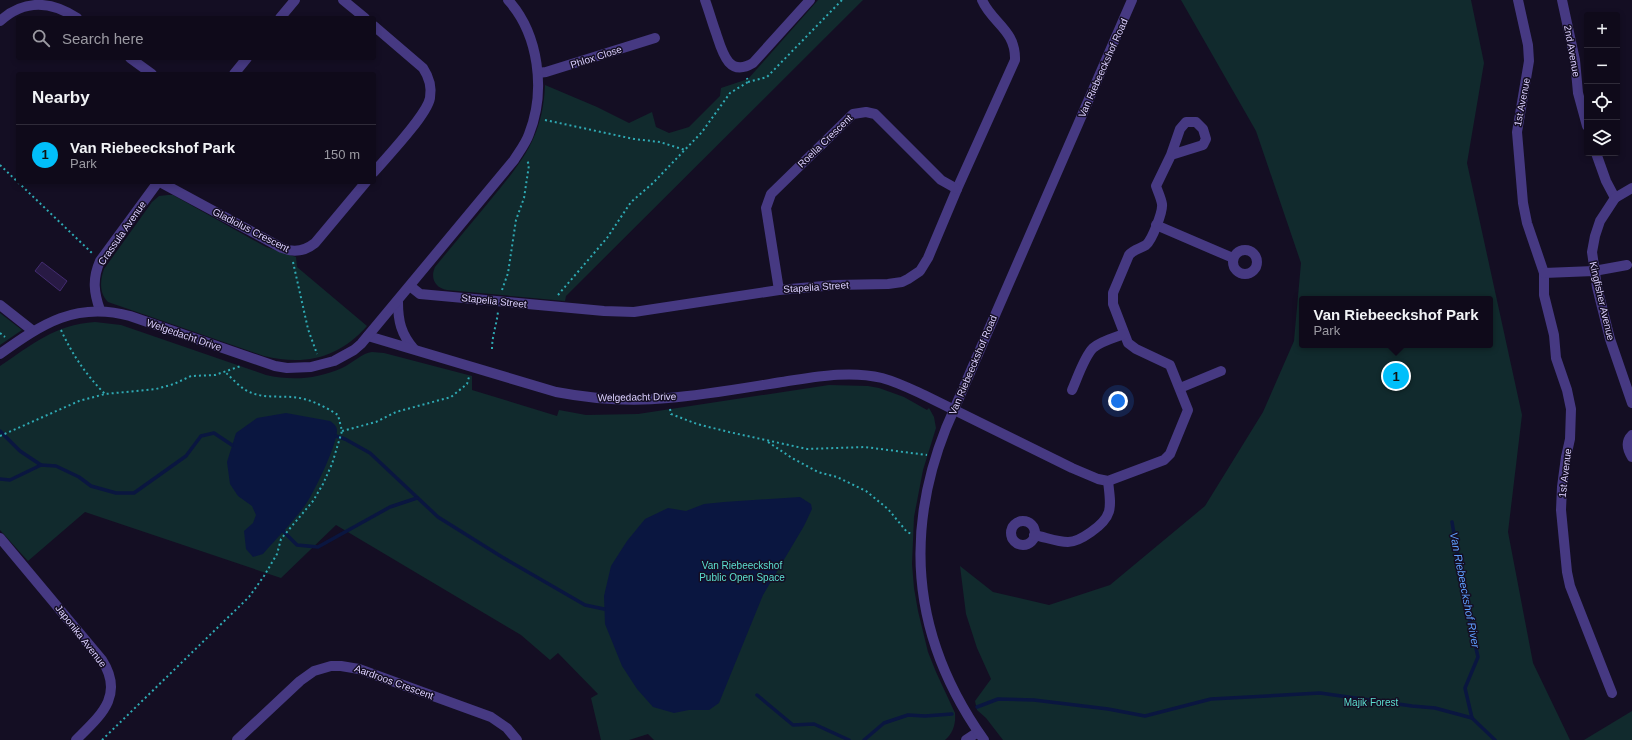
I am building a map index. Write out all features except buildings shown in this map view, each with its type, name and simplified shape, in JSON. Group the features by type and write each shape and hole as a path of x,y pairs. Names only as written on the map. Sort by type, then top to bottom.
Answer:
{"street":[{"path":"282,16 295,0"},
{"path":"343,0 363,16"},
{"name":"Welgedacht Drive","path":"0,354 56,319 82,311 100,310 130,316 257,360 287,368 323,365 354,350 398,302 514,160 529,134 537,102 538,73 534,50 526,28 508,0"},
{"path":"705,0 724,57 734,66 744,67 753,63 810,0"},
{"name":"Stapelia Street","path":"410,286 420,294 604,311 634,312 779,290 835,285 888,284 908,279 920,270 928,258 957,189 1015,60 1016,50 1006,30 985,7 982,0"},
{"name":"Van Riebeeckshof Road","path":"981,736 952,690 936,651 924,604 921,580 920,536 925,496 934,459 954,410 1132,0"},
{"name":"1st Avenue","path":"1518,0 1528,45 1529,61 1516,132 1519,167 1527,222 1544,273 1544,295 1554,335 1556,358 1572,409 1570,439 1562,487 1561,510 1567,572 1570,586 1612,693"},
{"name":"2nd Avenue","path":"1562,0 1575,60 1578,93 1585,120"},
{"path":"0,22 15,7 31,1 56,4 74,16"},
{"path":"376,28 423,68 430,82 431,90 425,112 376,170"},
{"name":"Phlox Close","path":"538,73 546,72 655,38"},
{"path":"133,60 149,72"},
{"path":"236,72 245,60"},
{"name":"Roella Crescent","path":"779,290 766,208 769,198 777,188 853,114 866,112 875,114 941,180 957,189"},
{"path":"1034,534 1068,542 1084,538 1101,525 1109,514 1110,498 1108,481 1164,460 1170,454 1188,410 1170,365 1136,349 1128,343 1113,304 1113,293 1129,255 1149,242 1156,225 1162,206 1156,186 1171,156"},
{"path":"1597,156 1606,181 1615,198"},
{"name":"Crassula Avenue","path":"100,310 96,298 94,282 95,274 100,261 158,184"},
{"name":"Gladiolus Crescent","path":"163,184 282,248 296,251 305,250 315,243 364,184"},
{"name":"Kingfisher Avenue","path":"1632,188 1615,198 1600,221 1594,236 1592,252 1594,271 1610,339 1632,403"},
{"path":"1156,225 1233,258"},
{"path":"1544,273 1594,271 1627,265"},
{"path":"398,302 399,322 403,335 414,349"},
{"path":"0,305 33,332"},
{"path":"1072,390 1085,360 1093,348 1124,334"},
{"name":"Welgedacht Drive","path":"368,336 556,392 580,397 608,400 667,398 824,376 864,375 882,378 900,384 1072,468 1098,479 1108,481"},
{"path":"1180,388 1221,371"},
{"path":"1632,435 1629,437 1627,447 1632,457"},
{"name":"Japonika Avenue","path":"0,538 107,667 111,685 108,702 99,717 76,740"},
{"name":"Aardroos Crescent","path":"237,740 307,676 322,668 340,666 359,669 491,718 508,728 517,740"},
{"path":"966,740 981,736"}],"path":[{"path":"554,306 554,299 607,238 631,202 653,183 702,132 730,93 748,82 767,77 842,0"},
{"path":"744,67 748,82"},
{"path":"534,118 634,139 660,142 685,150"},
{"path":"500,295 508,273 516,220 524,198 529,165 526,155"},
{"path":"0,165 16,180"},
{"path":"20,184 100,261"},
{"path":"296,251 292,262 296,285 315,351 323,365"},
{"path":"492,349 492,336 497,324 498,307"},
{"path":"56,319 74,357 88,377 105,394"},
{"path":"1,435 79,401 105,394 156,389 174,384 191,376 216,375 257,360"},
{"path":"102,740 249,597 277,554 282,540 313,501 323,484 338,444 342,431 338,415 309,401 294,397 275,398 251,393 235,382 225,372"},
{"path":"342,431 376,422 396,412 451,397 467,384 470,375"},
{"path":"667,398 671,414 698,424 767,441 807,449 865,447 925,455 934,459"},
{"path":"767,441 792,458 818,472 837,477 866,492 888,509 908,532 920,536"}],"green space":[{"path":"818,0 863,0 566,296 565,301 447,290 437,285 433,279 435,267 510,176 528,150 540,121 545,85 597,107 629,123 652,112 656,127 669,133 689,127 720,96 721,88 748,79"},
{"name":"Majik Forest","path":"1181,0 1471,0 1484,63 1467,163 1522,415 1508,532 1533,663 1570,740 1003,740 986,718 977,710 975,701 991,679 977,648 966,614 960,566 993,592 1049,605 1110,585 1205,506 1263,412 1294,341 1301,263 1256,131"},
{"path":"173,195 266,247 296,257 297,267 367,326 345,346 320,357 293,360 279,359 264,356 108,302 103,295 101,286 104,269 152,202 159,196"},
{"path":"0,313 22,330 0,345"},
{"name":"Van Riebeeckshof Public Open Space","path":"95,322 121,325 266,375 285,378 304,378 323,375 342,368 360,356 368,353 384,353 472,376 472,390 557,416 559,410 586,415 638,414 829,385 868,386 879,388 904,397 927,410 929,408 934,417 936,428 923,470 914,517 912,564 918,611 928,652 955,713 955,721 952,731 945,740 654,740 648,734 629,740 601,740 591,698 598,694 558,653 550,660 521,635 336,525 281,578 85,512 28,561 0,530 0,366 34,343 56,331 80,324"},
{"path":"1632,711 1632,740 1584,740"}],"water":[{"path":"286,413 330,421 336,427 336,437 324,470 307,502 294,520 263,554 253,557 246,549 244,531 253,523 256,515 252,506 238,496 230,484 227,462 236,433 257,418"},
{"path":"800,497 811,504 812,509 804,526 763,595 719,703 709,710 689,710 674,713 653,707 637,689 622,666 605,624 604,596 611,566 627,541 645,519 668,508 686,511 704,504"}],"waterway":[{"path":"0,431 20,451 41,465"},
{"path":"0,479 10,480 41,465 56,466 79,477 91,486 116,493 134,493 186,456 201,436 214,433 232,445"},
{"path":"336,436 345,439 370,453 438,517 502,557 585,605 604,609"},
{"path":"283,531 297,545 318,547 390,507 417,498"},
{"name":"Van Riebeeckshof River","path":"1452,522 1465,600 1478,657 1465,688 1472,718 1495,740"},
{"path":"977,707 998,699 1034,700 1108,709 1145,716 1211,699 1320,693 1435,708 1472,718"},
{"path":"757,695 793,725 814,724 849,740"},
{"path":"864,740 884,723 908,715 925,716 952,714"}],"place":[{"name":"Van Riebeeckshof Park","path":"1396,376"}]}
